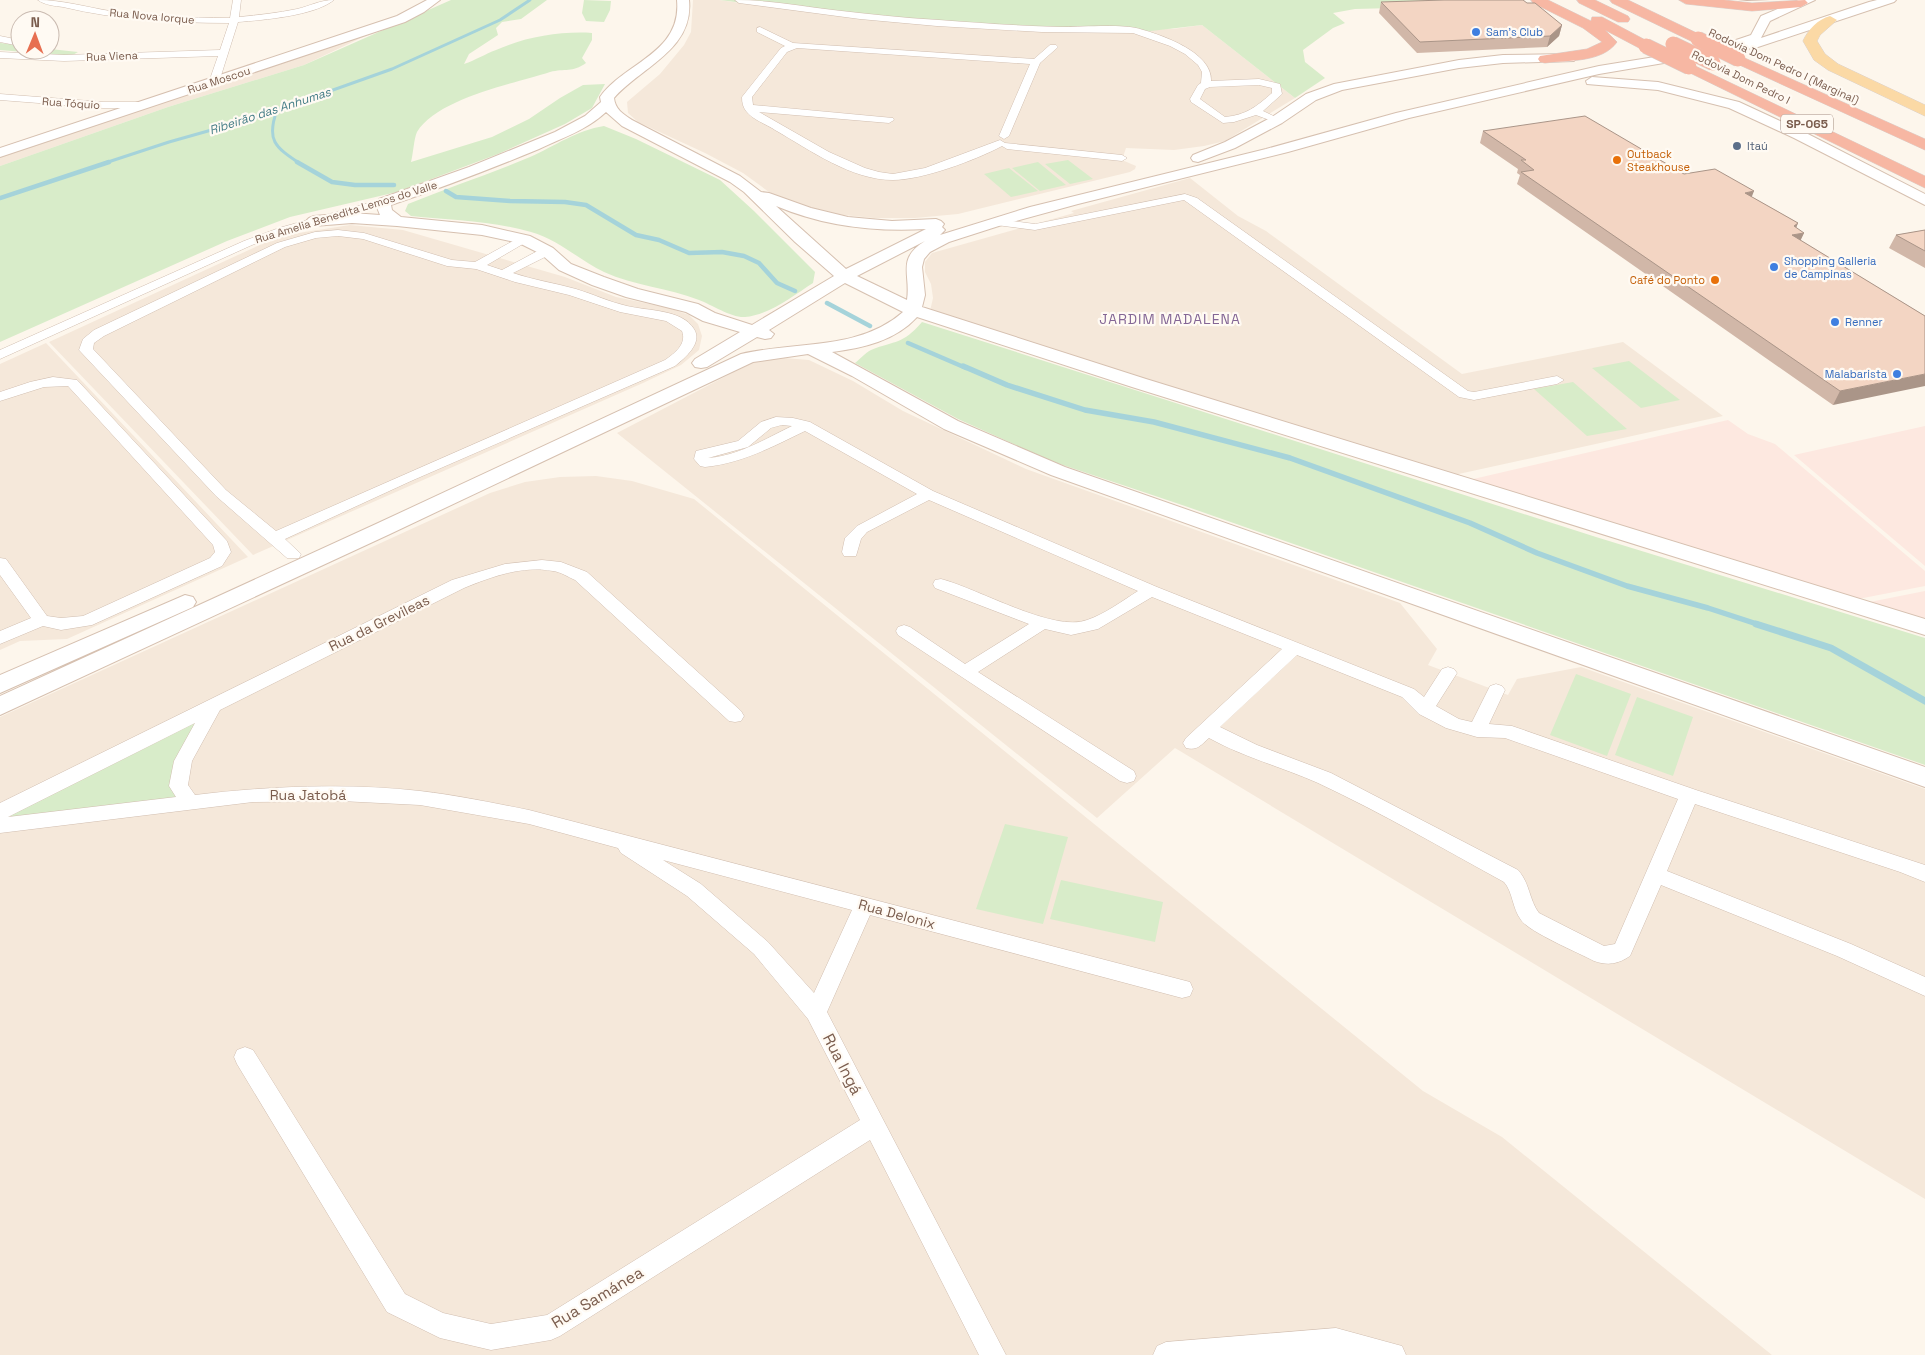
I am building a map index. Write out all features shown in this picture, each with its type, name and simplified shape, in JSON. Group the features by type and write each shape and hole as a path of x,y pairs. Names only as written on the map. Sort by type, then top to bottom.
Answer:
{"highway":[{"path":"1538,0 1597,30 1607,36 1610,42 1607,47 1595,53 1545,59"},
{"name":"SP-065","path":"1558,0 1646,46 1925,183"},
{"path":"1584,0 1646,30"},
{"name":"Rodovia Dom Pedro I","path":"1617,0 1738,60 1925,145"},
{"name":"Rodovia Dom Pedro I (Marginal)","path":"1642,0 1925,132"},
{"path":"1691,1 1752,7 1805,1"},
{"name":"Rodovia Dom Pedro I","path":"1668,41 1925,169"},
{"path":"1824,84 1858,97"},
{"path":"1875,104 1925,126"}],"main road":[{"name":"Rua Moscou","path":"0,153 400,19 420,10 434,0"},
{"name":"Rua Amelia Benedita Lemos do Valle","path":"384,202 480,168 578,126 598,114 607,104 607,97 612,90 654,61 670,44 680,27 683,0"},
{"path":"0,706 392,525 716,371 768,351 858,342 898,326 914,310 918,294 912,270 915,261 922,250 934,243 996,222 1317,140 1370,124 1614,67 1744,46 1830,20 1859,8 1890,0"},
{"path":"0,685 294,554 674,378 845,277 916,238 955,222 1192,160 1283,124 1311,97 1339,87 1459,64 1649,56 1743,42 1756,37 1765,19 1805,1"},
{"path":"1838,5 1859,8"},
{"path":"1830,20 1814,33 1810,41 1819,57 1854,78 1925,111"},
{"path":"1545,59 1564,68 1566,78"},
{"path":"1538,84 1585,81 1634,83 1683,90 1709,97 1756,113 1925,200"},
{"path":"607,104 616,116 627,123 697,158 750,189 788,207 828,218 899,225 955,222"},
{"path":"578,126 596,122 627,123"},
{"path":"1283,124 1317,140"},
{"path":"750,189 801,239 845,277 914,310 1139,383 1925,627"},
{"path":"384,202 383,207 387,215 397,220"},
{"path":"314,221 352,218 397,220 482,230 524,239 547,251 565,267 598,281 632,293 692,308 709,317 809,348 833,358 946,422 997,447 1058,471 1925,777"},
{"path":"707,360 718,339 716,328 709,317"}],"street":[{"name":"Rua Nova Iorque","path":"42,0 111,14 161,18 234,20 291,14 330,0"},
{"path":"214,82 234,20 237,0"},
{"path":"739,0 851,15 937,23 1042,29 1134,30 1174,44 1188,52 1201,62 1207,72 1206,84"},
{"path":"760,30 791,46"},
{"path":"1003,142 1124,154 1032,142 1016,136 1003,142 989,149 918,173 893,177 878,176 853,168 760,117 748,107 747,97 784,50 791,46 804,44 1036,62"},
{"path":"1003,142 1036,62 1053,47"},
{"path":"60,48 88,50 107,55"},
{"path":"78,58 88,50"},
{"name":"Rua Viena","path":"0,55 78,58 107,55 224,53"},
{"path":"1259,82 1277,86 1277,94 1256,112 1234,120 1223,120 1195,100 1201,87 1206,84 1259,82"},
{"name":"Rua Tóquio","path":"0,97 103,105 141,105"},
{"path":"748,107 889,120"},
{"path":"1256,112 1283,124"},
{"path":"996,222 1035,228 1185,197 1193,200 1464,394 1474,396 1557,380"},
{"name":"Rua Amelia Benedita Lemos do Valle","path":"0,355 248,243 314,221 384,202"},
{"path":"1042,210 1064,221"},
{"path":"274,538 406,478 670,363 689,344 690,334 684,324 662,316 623,308 565,289 526,282 477,266 451,263 355,234 338,233 315,235 281,245 99,333 88,342 86,350 176,448 221,493 274,538 294,554"},
{"path":"477,266 524,239"},
{"path":"503,274 547,251"},
{"path":"0,397 46,381 62,380 72,383 221,544 223,552 216,562 86,621 61,624 41,620 0,638"},
{"path":"804,425 734,458 706,464 700,459 701,454 744,444 766,425 778,421 804,425 928,494 1151,591 1408,693 1425,709 1450,724 1478,730 1506,731 1907,866 1925,874"},
{"path":"850,552 853,538 862,529 928,494"},
{"path":"0,563 41,620"},
{"name":"Rua da Grevileas","path":"0,812 458,584 496,570 525,564 556,566 581,576 734,716"},
{"path":"941,584 1043,622 1072,629 1092,625 1151,591"},
{"path":"965,672 1043,622"},
{"path":"904,631 1127,776"},
{"path":"1192,743 1294,648"},
{"path":"1425,709 1448,673"},
{"path":"1478,730 1496,690"},
{"path":"191,803 178,786 183,761 213,706"},
{"path":"1208,729 1238,745 1294,765 1346,789 1510,876 1518,882 1522,905 1525,912 1532,919 1602,955 1615,955 1623,950 1689,794"},
{"name":"Rua Jatobá","path":"0,825 253,795 342,794 420,798 529,817 613,838"},
{"name":"Rua Delonix","path":"613,838 1182,989"},
{"name":"Rua Ingá","path":"613,838 694,890 761,948 816,1012 994,1355"},
{"path":"1654,874 1844,950 1925,987"},
{"path":"816,1012 864,906"},
{"name":"Rua Samánea","path":"245,1057 396,1303 440,1325 491,1337 550,1327 873,1125"},
{"path":"1166,1355 1336,1341 1393,1355"}],"shaded area":[{"path":"693,0 719,0 755,5 1173,29 1202,25 1295,98 1225,141 1174,150 1126,148 1122,160 1136,166 1130,172 958,214 915,218 874,218 834,214 799,205 769,192 743,173 638,122 628,113 627,102 660,74 684,45 691,32"},
{"path":"420,10 304,65 168,107 0,166 0,155"},
{"path":"1190,178 1238,216 1266,231 1462,374 1623,342 1723,416 1454,475 930,311 933,298 931,284 925,272 925,262 932,253 1074,213 1071,211"},
{"path":"350,225 403,230 565,277 616,297 669,308 689,315 698,324 702,336 699,350 681,365 643,383 253,555 49,342 264,243 292,234"},
{"path":"46,343 248,557 67,639 20,641 0,650 0,364"},
{"path":"772,357 809,360 853,381 903,411 1026,469 1400,603 1437,649 1428,665 1508,695 1517,679 1581,667 1925,789 1925,1199 1175,748 1097,818 617,433 755,361"},
{"path":"1728,420 1748,434 1775,444 1925,571 1925,586 1858,599 1469,480"},
{"path":"1925,426 1925,566 1794,455"},
{"path":"596,476 632,481 694,499 1423,1091 1502,1137 1772,1355 0,1355 0,717 490,493 525,482 560,477"},
{"path":"1925,591 1925,619 1870,602"}],"green space":[{"path":"451,0 547,0 521,19 502,22 496,28 498,35 469,54 464,64 507,45 543,36 592,33 592,40 582,58 586,63 581,66 550,72 497,87 441,110 427,120 417,132 411,162 492,137 529,119 583,85 605,84 592,108 565,124 498,154 397,192 290,217 227,241 0,342 0,166 168,107 304,65"},
{"path":"584,0 611,1 610,10 604,22 586,21 582,13"},
{"path":"720,0 1525,0 1509,5 1355,9 1333,13 1345,23 1333,28 1303,50 1305,62 1325,78 1295,98 1202,25 1134,33 1054,31 881,21"},
{"path":"0,43 10,44 10,51 0,50"},
{"path":"60,50 78,52 71,56 60,55"},
{"path":"604,126 636,139 720,180 815,272 813,283 772,309 763,313 740,317 688,296 615,277 551,240 531,232 486,223 411,216 405,211 408,204 530,157 585,131"},
{"path":"1068,160 1093,179 1070,184 1045,164"},
{"path":"1038,162 1066,185 1040,191 1012,168"},
{"path":"1009,168 1038,191 1011,197 984,174"},
{"path":"922,322 1596,537 1925,638 1925,765 1185,506 1051,461 958,419 855,363 871,350 898,341 909,335"},
{"path":"1629,361 1680,400 1641,408 1592,368"},
{"path":"1573,382 1627,429 1587,436 1534,389"},
{"path":"1576,674 1631,694 1607,756 1550,735"},
{"path":"1637,697 1693,717 1673,776 1615,755"},
{"path":"201,718 177,758 170,787 177,798 0,820"},
{"path":"1005,824 1068,837 1043,924 976,909"},
{"path":"1061,880 1163,902 1155,942 1050,919"}],"building":[{"name":"Sam's Club","path":"1523,0 1527,3 1535,3 1562,25 1550,36 1420,42 1381,2"},
{"name":"Shopping Galleria de Campinas","path":"1585,116 1684,174 1715,169 1754,191 1745,193 1798,223 1794,226 1804,233 1792,235 1925,316 1925,374 1840,391 1521,172 1534,170 1521,160 1526,160 1483,131"},
{"path":"1925,230 1925,251 1896,235"}],"waterway":[{"name":"Ribeirão das Anhumas","path":"105,163 169,142 254,118 392,69 500,20 530,0"},
{"path":"277,110 272,129 275,142 284,152 299,163"},
{"name":"Ribeirão das Anhumas","path":"0,198 109,162"},
{"path":"297,162 332,182 355,185 394,185"},
{"path":"446,191 456,197 510,201 565,202 586,205 636,235 659,240 689,253 722,252 744,256 759,263 777,283 795,291"},
{"path":"827,303 870,326"},
{"path":"908,343 966,368"},
{"path":"963,366 1007,385 1085,410 1154,422 1290,458 1470,523 1537,553 1627,586 1708,608 1760,625"},
{"path":"1756,624 1831,648 1925,701"}],"place":[{"name":"Sam's Club","path":"1476,32"},
{"name":"Itaú","path":"1737,146"},
{"name":"Outback Steakhouse","path":"1617,160"},
{"name":"Shopping Galleria de Campinas","path":"1774,267"},
{"name":"Café do Ponto","path":"1715,280"},
{"name":"Renner","path":"1835,322"},
{"name":"Malabarista","path":"1897,374"}],"district":[{"name":"JARDIM MADALENA","path":"1170,319"}]}
